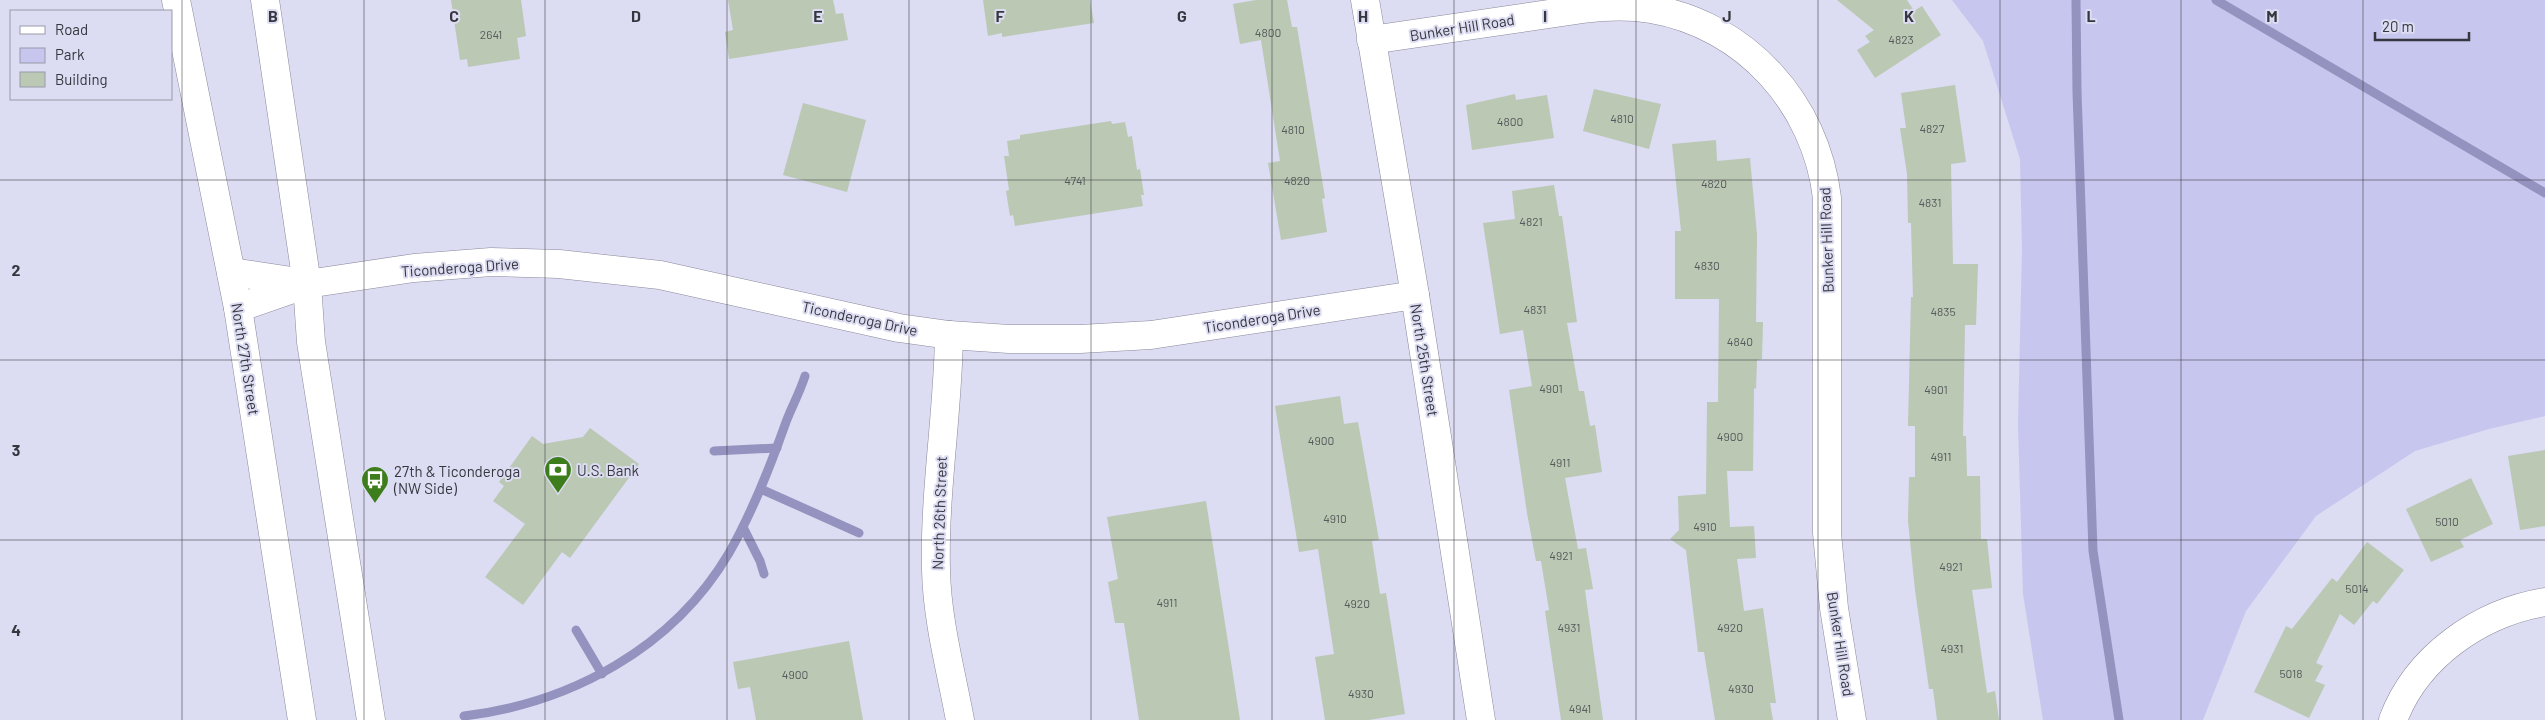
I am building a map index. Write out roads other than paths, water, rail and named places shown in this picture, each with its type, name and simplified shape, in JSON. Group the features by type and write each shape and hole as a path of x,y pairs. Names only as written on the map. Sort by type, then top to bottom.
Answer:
{"street":[{"name":"North 27th Street","path":"176,0 238,308 302,720"},
{"path":"265,0 307,284 311,342 371,720"},
{"name":"North 25th Street","path":"1365,0 1481,720"},
{"name":"Bunker Hill Road","path":"1372,40 1583,9 1617,6 1650,8 1693,21 1736,44 1766,68 1790,97 1809,130 1821,165 1827,198 1827,533 1834,608 1852,720"},
{"name":"Ticonderoga Drive","path":"238,308 307,284 439,265 490,262 559,264 660,275 899,328 949,335 1051,340 1133,337 1414,295"},
{"name":"Ticonderoga Drive","path":"231,272 307,284"},
{"name":"North 26th Street","path":"949,335 948,375 936,510 936,572 960,720"},
{"path":"2393,720 2425,668 2462,634 2498,614 2545,602"}],"waterway":[{"path":"2076,0 2077,92 2093,551 2119,720"},
{"path":"2216,0 2545,193"},
{"path":"464,716 504,709 543,698 580,684 616,665 649,643 679,617 706,587 738,537 774,456 805,376"},
{"path":"714,451 777,448"},
{"path":"761,489 859,533"},
{"path":"743,527 760,561 764,574"},
{"path":"576,630 602,674"}],"place":[{"name":"U.S. Bank","path":"558,494"},
{"name":"27th & Ticonderoga (NW Side)","path":"375,504"}]}
